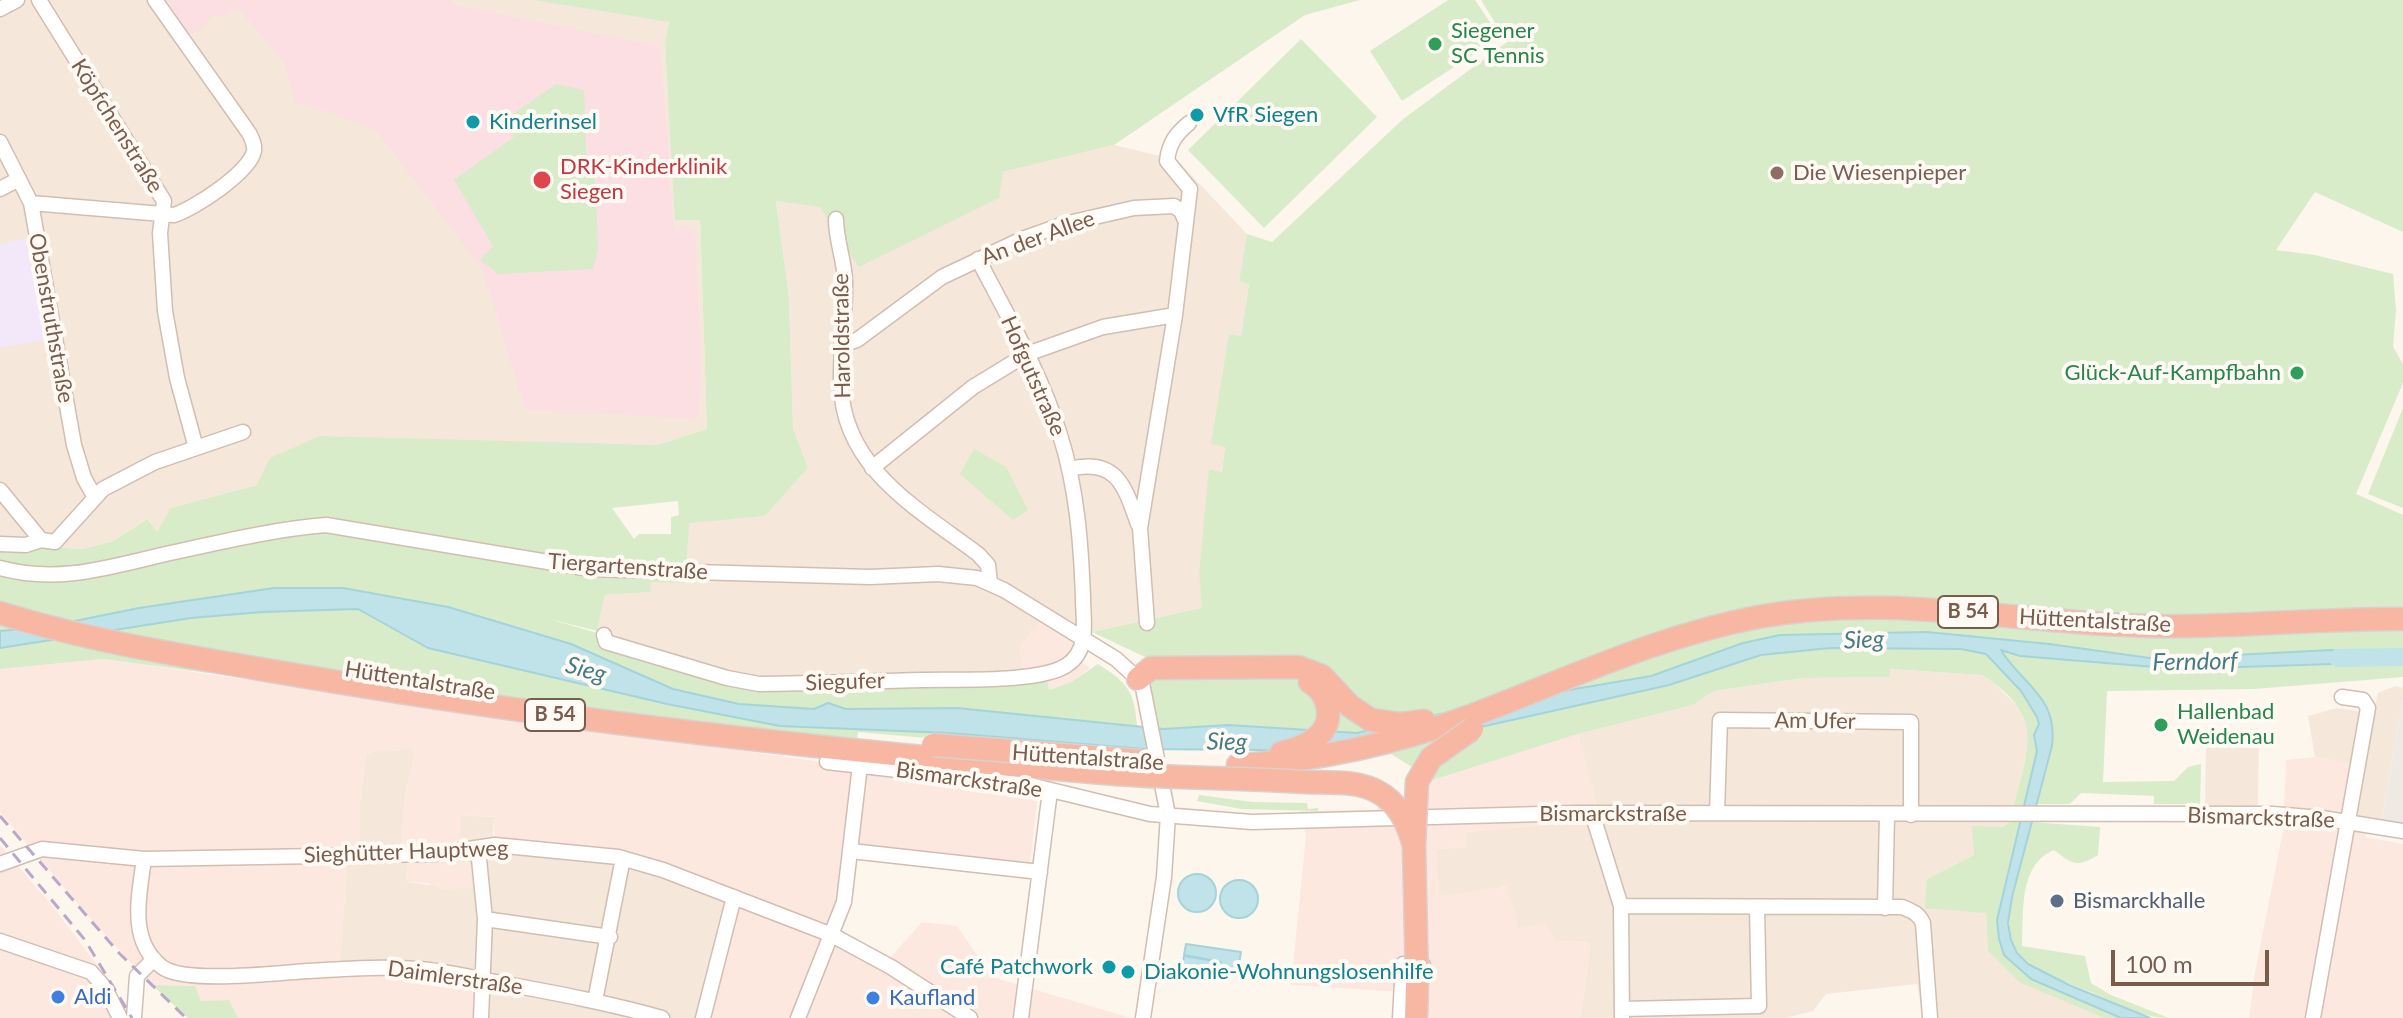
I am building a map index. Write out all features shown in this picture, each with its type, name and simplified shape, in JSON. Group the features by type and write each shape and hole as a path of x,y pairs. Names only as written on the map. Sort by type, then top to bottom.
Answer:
{"highway":[{"name":"Hüttentalstraße","path":"0,597 83,620 218,647 574,704 1003,752 1245,772"},
{"name":"Hüttentalstraße","path":"1472,722 1631,651 1683,634 1761,616 1810,610 1897,607 2158,627 2403,619"},
{"name":"Hüttentalstraße","path":"0,613 78,634 184,655 429,697 641,727 1148,776 1323,771 1371,761 1472,722 1686,648 1765,629 1812,623 1897,622 2158,640 2403,634"},
{"path":"1138,679 1151,668 1298,667 1322,676 1334,698 1380,723 1472,722"},
{"path":"1245,772 1316,739 1321,734 1334,698"},
{"path":"1416,1018 1418,924 1415,791 1419,774 1431,758 1472,722"},
{"path":"1245,772 1370,788 1395,805 1414,846"}],"street":[{"path":"0,9 17,0"},
{"name":"Köpfchenstraße","path":"39,0 164,201 160,233 165,311 177,378 196,448"},
{"path":"31,203 163,214 183,212 209,196 251,159 254,147 249,133 155,0"},
{"path":"1147,623 1140,528 1175,315 1190,189 1167,161 1177,133 1189,123"},
{"name":"Obenstruthstraße","path":"0,142 31,203 74,445 84,478 94,496"},
{"path":"0,189 19,179"},
{"name":"An der Allee","path":"843,344 857,340 942,277 1064,224 1134,208 1174,206 1181,211 1185,220"},
{"name":"Haroldstraße","path":"836,219 845,277 841,383 846,420 856,447 883,480 978,554 988,565 990,582"},
{"name":"Hofgutstraße","path":"978,259 1027,354 1051,409 1069,469 1080,534 1084,642"},
{"path":"872,468 973,387 1027,354 1103,327 1175,315"},
{"path":"0,544 26,545 41,540 55,542 103,489 155,462 243,432"},
{"path":"1069,469 1082,465 1108,470 1121,482 1140,528"},
{"path":"0,490 41,540"},
{"name":"Tiergartenstraße","path":"0,568 39,576 70,575 178,551 326,525 590,569 851,577 963,576 990,582 1116,659 1138,679"},
{"name":"Siegufer","path":"604,635 606,642 727,678 759,684 991,678 1045,673 1071,662 1084,642"},
{"path":"1138,679 1147,708 1168,815 1164,877 1143,1018"},
{"path":"2313,1018 2368,708 2363,700 2342,697"},
{"name":"Am Ufer","path":"1717,813 1720,720 1911,722 1911,815"},
{"name":"Bismarckstraße","path":"827,762 1030,785 1150,814 1252,822 1592,813 2273,814 2403,831"},
{"path":"798,1018 844,902 860,765"},
{"path":"1021,1018 1050,791"},
{"path":"1592,813 1621,906 1622,1014 1759,1006 1757,907"},
{"path":"1885,908 1887,815"},
{"path":"1400,1018 1403,964 1424,965 1419,818"},
{"name":"Sieghütter Hauptweg","path":"0,864 42,849 144,859 435,854 495,845 623,858 832,935 891,967 970,1018"},
{"path":"478,849 485,919 481,1018"},
{"path":"851,851 1040,872"},
{"path":"595,1001 610,937 623,858"},
{"path":"134,1018 137,976 154,959 144,944 137,916 144,859"},
{"path":"703,1018 734,897"},
{"path":"1621,906 1902,907 1918,914 1923,923 1930,1018"},
{"path":"485,919 610,937"},
{"path":"0,941 91,972 105,988 120,1018"},
{"name":"Daimlerstraße","path":"154,959 165,970 201,976 376,967 420,969 595,1001 621,1013 662,1018"}],"shaded area":[{"path":"0,0 673,0 665,42 676,220 700,220 707,429 657,445 257,485 172,508 157,533 146,519 113,541 83,549 0,544"},
{"name":"DRK-Kinderklinik Siegen","path":"163,0 449,0 455,5 660,47 674,229 695,229 701,374 697,419 525,409 483,270 377,131 329,112 295,103 284,62 238,8 220,17 217,13 207,20 207,25 188,36"},
{"path":"1114,145 1177,160 1247,234 1239,281 1249,283 1241,337 1230,334 1212,444 1225,447 1222,472 1210,469 1199,573 1203,608 1092,632 1084,642 1022,676 758,684 597,631 605,595 650,592 650,582 689,522 765,516 808,468 793,428 789,297 776,201 820,206 1003,172"},
{"path":"27,239 45,340 0,347 0,244"},
{"path":"1046,617 1084,642 1076,658 1090,668 1071,682 1049,690 1022,676 1020,646"},
{"path":"103,659 1038,793 1029,873 853,852 834,932 889,959 922,922 957,926 992,977 1131,1018 709,1018 730,901 663,870 495,845 494,817 460,815 459,840 471,869 472,888 442,889 427,883 407,882 408,866 401,845 401,831 413,748 395,751 381,749 366,754 360,801 360,845 348,856 339,969 484,980 481,1018 238,1018 229,1001 201,1001 194,986 152,985 95,924 0,812 0,669"},
{"path":"1889,669 1982,675 2021,710 2028,731 2028,747 2011,823 2002,827 1974,855 1927,879 1986,912 1988,951 2065,1001 2104,1018 1923,1018 1917,984 1826,994 1813,1011 1786,1018 1581,1018 1590,942 1556,941 1519,929 1506,887 1439,897 1436,849 1466,847 1466,832 1600,820 1578,734 1693,705 1714,691 1803,678 1889,677"},
{"path":"2395,686 2403,688 2403,698 2382,821 2345,815 2352,764 2315,757 2308,716 2337,708 2373,713 2378,693"},
{"path":"2403,698 2403,824 2382,821"},
{"path":"2259,728 2258,807 2205,806 2206,742"},
{"path":"1578,734 1601,820 1466,832 1467,847 1436,849 1439,896 1507,887 1519,928 1545,923 1556,941 1590,942 1581,1018 1401,1018 1402,992 1291,985 1306,836 1300,811 1377,810 1378,803 1403,803 1433,780"},
{"path":"413,747 401,845 408,866 407,882 430,885 471,869 459,840 460,815 494,817 493,835 618,857 730,901 709,1018 481,1018 339,969 348,855 360,845 360,801 366,754 381,749 395,751"},
{"path":"2315,757 2352,763 2345,815 2370,819 2365,837 2403,844 2403,1018 2249,1018 2283,831 2286,760"},
{"path":"0,845 98,966 126,1018 0,1018"}],"green space":[{"path":"533,0 1360,0 1305,15 1114,145 1003,172 999,198 859,267 820,207 776,201 789,297 793,428 808,468 765,516 689,523 685,583 651,582 650,592 605,595 597,631 549,619 727,678 1045,673 1049,690 1071,682 1098,664 1128,690 1137,727 957,708 846,709 828,703 814,709 739,704 673,689 571,644 448,607 343,588 274,588 139,608 45,627 0,631 0,544 83,549 113,541 147,519 157,532 171,508 257,485 270,458 320,436 657,445 707,429 700,220 675,220 665,42 669,22","holes":["678,501 679,515 671,517 671,534 639,534 634,539 612,508"]},
{"name":"Siegener SC Tennis","path":"1448,0 1475,0 1500,37 1402,101 1370,51"},
{"path":"1481,0 2403,0 2403,232 2315,192 2276,250 2315,255 2393,274 2396,310 2393,347 2403,364 2403,383 2356,494 2403,515 2403,677 2254,689 2107,691 2103,782 2174,781 2188,767 2201,764 2200,804 2154,804 2154,796 2081,793 2070,804 2036,804 2052,746 2037,717 2039,724 2034,735 2037,751 1997,920 1999,939 2004,955 2031,979 2121,1018 2104,1018 2019,982 1988,951 1986,913 1925,908 1927,879 1974,855 1972,826 2002,827 2011,822 2026,759 2026,724 2018,708 2004,692 1982,675 1890,669 1890,677 1803,678 1714,691 1693,705 1578,734 1433,780 1357,733 1228,725 1163,729 1144,727 1145,657 1092,632 1202,608 1199,573 1209,469 1222,472 1225,447 1211,444 1229,334 1241,336 1249,284 1239,281 1247,234 1272,242 1402,120 1507,42"},
{"path":"1301,39 1377,117 1264,228 1188,150"},
{"path":"556,84 584,90 587,173 595,174 598,249 593,269 498,274 480,260 493,246 454,180 514,137 503,121"},
{"path":"2403,408 2403,508 2368,494"},
{"path":"974,449 1006,467 1028,510 1013,520 960,474"},
{"path":"358,609 428,648 667,704 780,726 949,733 1149,750 1158,790 850,759 103,659 0,669 0,648 191,618","holes":["858,732 1038,748 855,757"]},
{"path":"1199,795 1253,802 1307,803 1308,809 1318,808 1318,811 1241,809 1197,801"},
{"path":"2032,822 2100,827 2098,855 2080,863 2066,859 2054,850 2042,857 2034,867 2025,891 2022,946 2085,956 2091,983 2111,995 2169,1018 2137,1012 2056,978 2027,962 2016,949 2011,933 2012,895"},
{"path":"152,985 195,986 201,1001 229,1000 238,1018 188,1018"}],"water":[{"name":"Sieg","path":"274,588 343,588 448,607 571,644 673,689 739,704 814,709 828,703 846,709 957,708 1163,729 1228,725 1357,733 1475,706 1651,676 1743,643 1780,635 1927,632 2157,659 2331,650 2361,654 2364,663 2179,669 2020,656 2001,650 2044,703 2052,729 2052,746 2012,897 2008,923 2011,940 2017,953 2028,964 2069,985 2150,1018 2121,1018 2031,979 2004,955 1997,920 2037,751 2034,735 2039,724 2021,691 1986,654 1961,649 1830,648 1761,655 1669,685 1355,755 1145,749 949,733 780,726 667,704 428,648 358,609 191,618 0,648 0,631 45,627 139,608"},
{"path":"1197,874 1211,879 1216,893 1211,907 1197,912 1183,907 1178,893 1183,879"},
{"path":"1239,880 1253,885 1258,899 1253,913 1239,918 1225,913 1220,899 1225,885"},
{"path":"1186,944 1241,952 1237,976 1182,968 1184,956 1221,962 1184,955"}],"waterway":[{"name":"Ferndorf","path":"2338,658 2403,657"}],"railway":[{"path":"0,816 119,953 186,1018"},
{"path":"0,838 85,940 132,1018"}],"place":[{"name":"Siegener SC Tennis","path":"1435,44"},
{"name":"VfR Siegen","path":"1197,115"},
{"name":"Kinderinsel","path":"473,122"},
{"name":"Die Wiesenpieper","path":"1777,173"},
{"name":"DRK-Kinderklinik Siegen","path":"542,180"},
{"name":"Glück-Auf-Kampfbahn","path":"2297,373"},
{"name":"Hallenbad Weidenau","path":"2161,725"},
{"name":"Bismarckhalle","path":"2057,901"},
{"name":"Café Patchwork","path":"1109,967"},
{"name":"Diakonie-Wohnungslosenhilfe","path":"1128,972"},
{"name":"Aldi","path":"58,997"},
{"name":"Kaufland","path":"873,998"}]}
